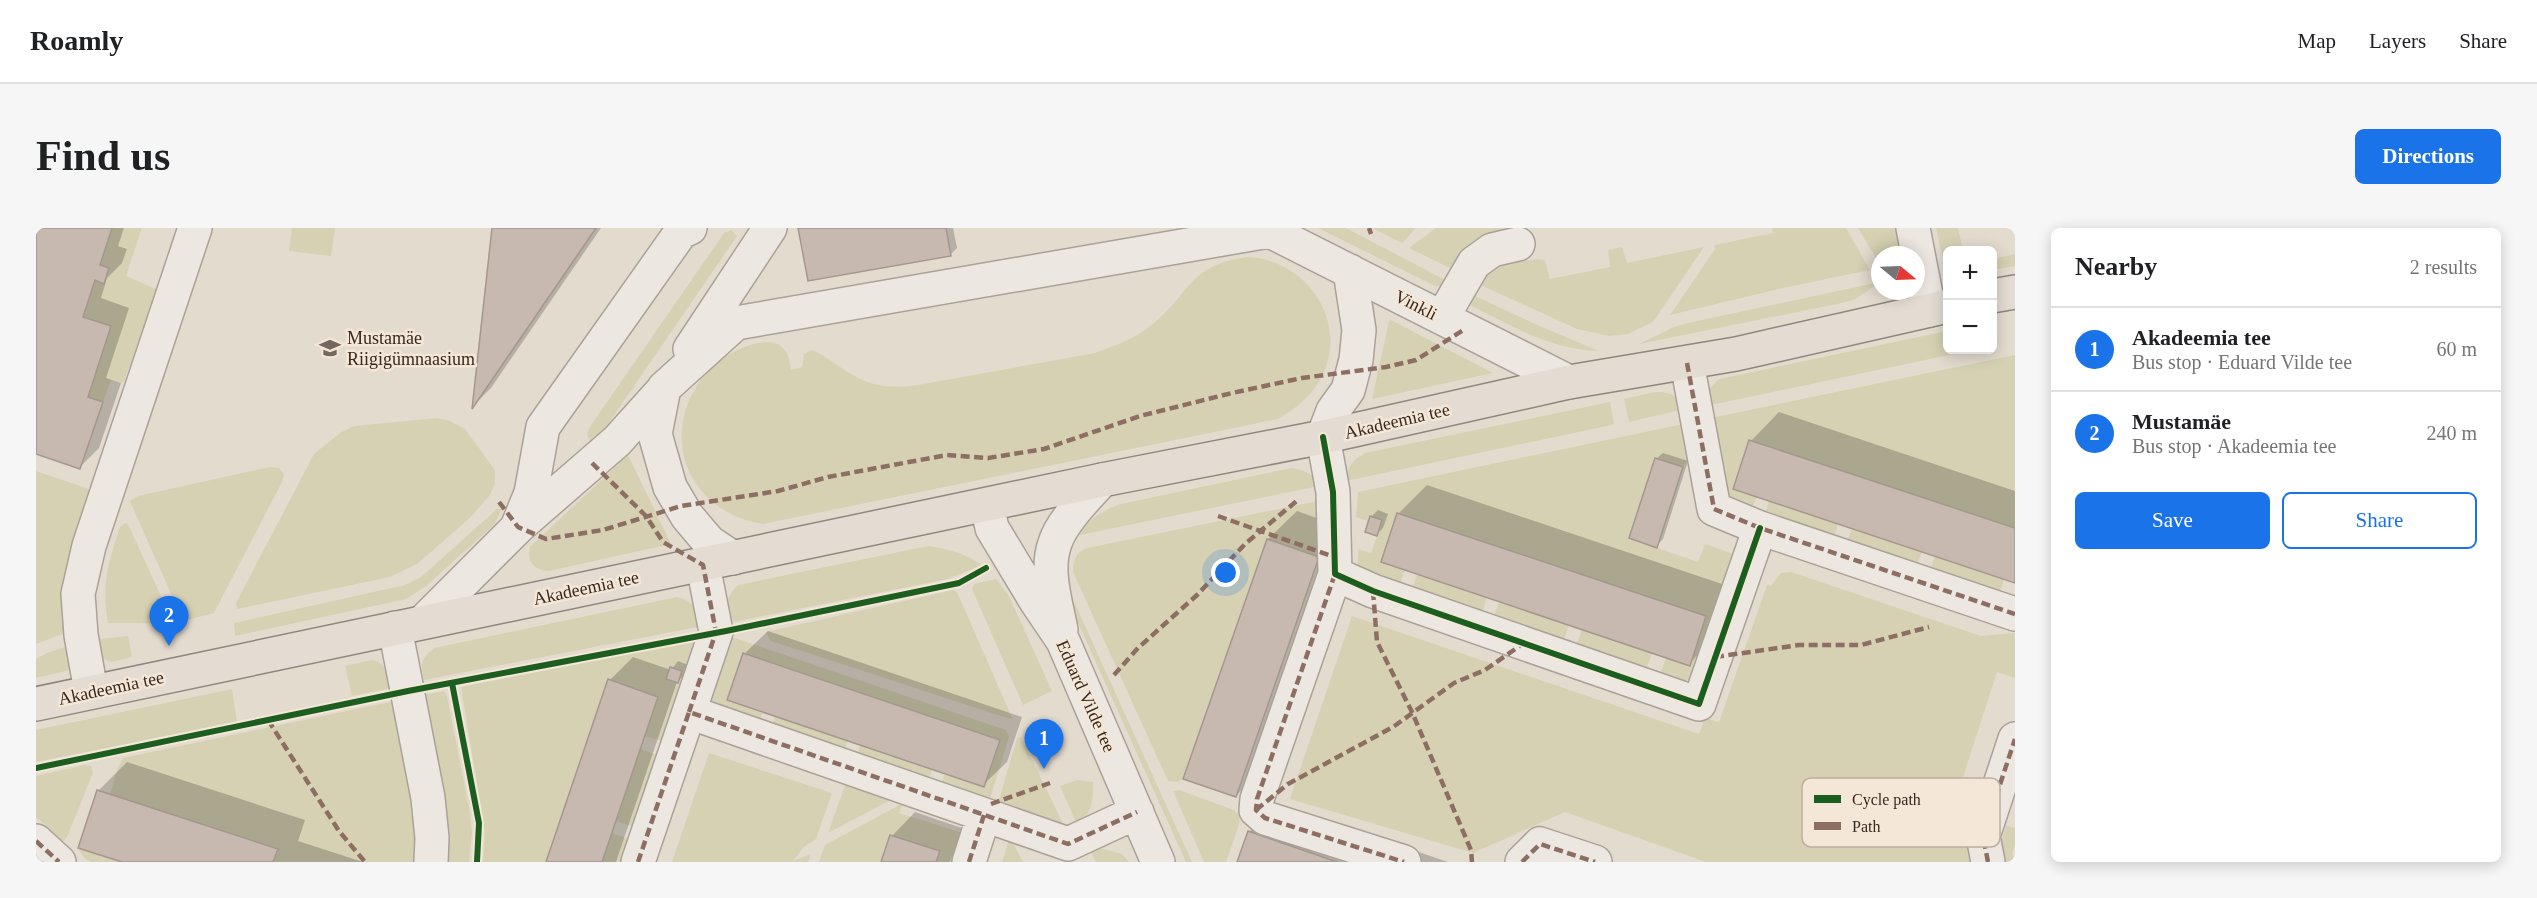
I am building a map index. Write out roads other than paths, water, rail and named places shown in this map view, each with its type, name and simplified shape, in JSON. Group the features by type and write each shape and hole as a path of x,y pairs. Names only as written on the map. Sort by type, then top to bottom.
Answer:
{"main road":[{"path":"1997,295 2015,292"},
{"name":"Akadeemia tee","path":"36,704 1102,480 1323,437 1569,382 1686,363 1938,308"}],"street":[{"path":"91,691 81,635 78,594 89,546 195,228"},
{"path":"518,526 531,493 543,427 681,232 690,228"},
{"path":"638,862 716,632 718,562 710,542 687,516 670,487 655,434 664,388 770,228"},
{"path":"1913,228 1938,308"},
{"path":"431,862 432,838 409,625 518,526 617,441 664,388 736,323 1266,229"},
{"name":"Vinkli","path":"1266,229 1569,382"},
{"path":"1442,318 1474,263 1491,250 1518,244"},
{"path":"1350,272 1359,330 1356,360 1348,390 1333,411 1323,437 1333,492 1335,574 1257,799 1256,810 1265,818 1404,862"},
{"path":"1686,363 1714,509 1760,528 2015,614"},
{"path":"1063,641 1051,568 1055,542 1075,511 1102,480"},
{"name":"Eduard Vilde tee","path":"987,505 992,528 997,537 1063,641 1158,862"},
{"path":"1335,574 1374,591 1699,704 1760,528"},
{"path":"689,712 984,815 1040,848 1068,844 1137,812"},
{"path":"2000,784 2015,739"},
{"path":"969,862 984,815"},
{"path":"1522,862 1540,844 1595,862"},
{"path":"1985,847 1988,862"}],"place":[{"name":"Mustamäe Riigigümnaasium","path":"330,348"},
{"name":"Mustamäe","path":"169,646"},
{"name":"Akadeemia tee","path":"1044,769"}]}
